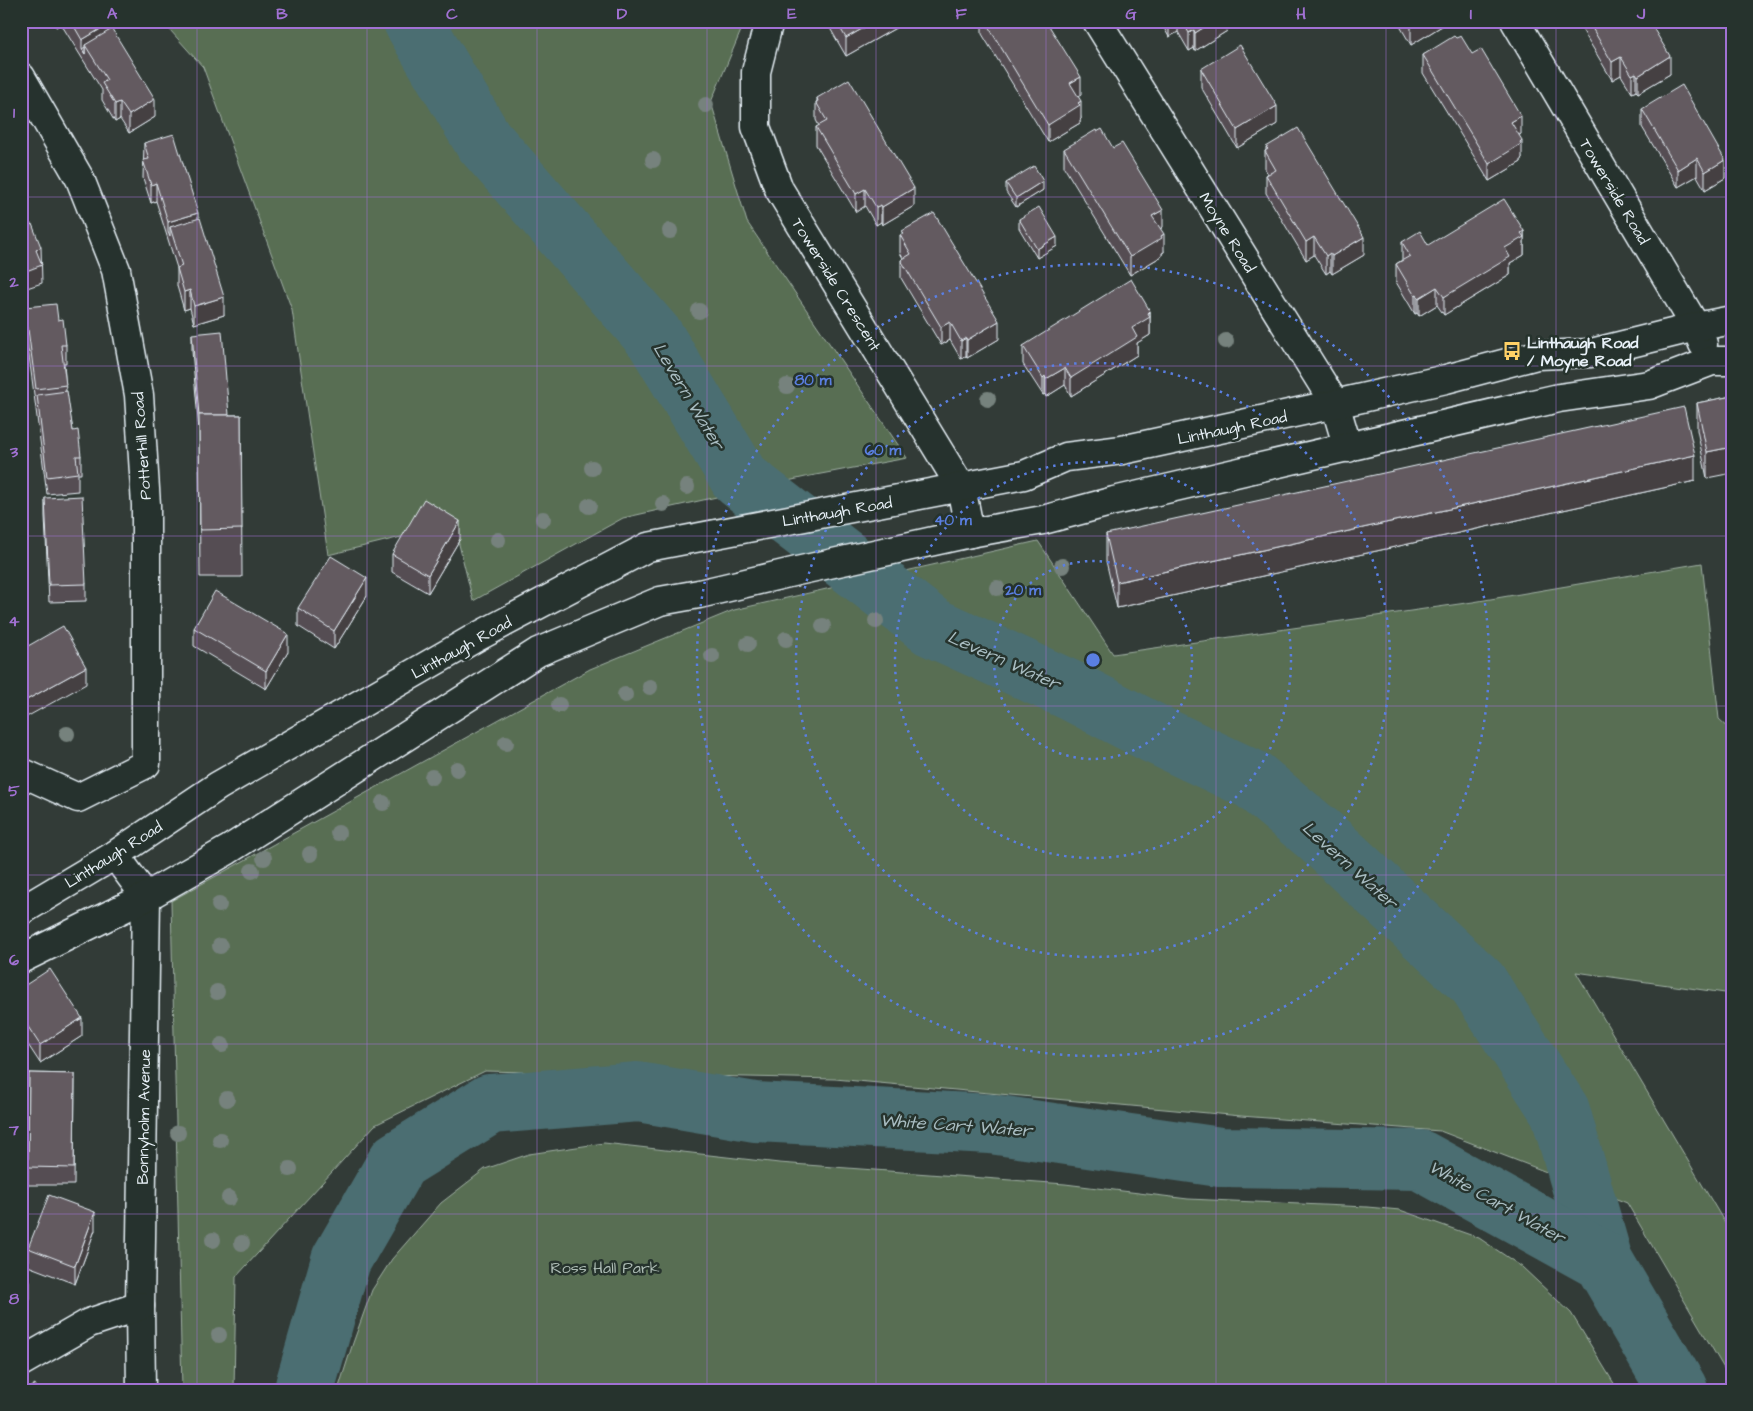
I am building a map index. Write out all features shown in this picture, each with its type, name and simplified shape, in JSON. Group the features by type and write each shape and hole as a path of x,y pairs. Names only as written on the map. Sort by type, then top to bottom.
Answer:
{"street":[{"name":"Towerside Crescent","path":"769,21 756,72 756,127 779,189 962,487 970,533"},
{"name":"Moyne Road","path":"1097,21 1335,404 1348,448"},
{"name":"Towerside Road","path":"1515,21 1696,327 1722,361"},
{"name":"Potterhill Road","path":"21,77 80,179 116,270 139,395 146,505 146,764 78,798 21,772"},
{"name":"Linthaugh Road","path":"21,911 115,855 218,786 475,638 648,547 1024,475 1066,457 1122,450 1335,404 1446,379 1537,355 1592,353 1732,320"},
{"path":"21,959 146,897 228,850 538,652 660,601 699,594 970,533 1043,520 1114,501 1559,398 1649,385 1722,361"},
{"path":"115,855 146,897"},
{"name":"Bonnyholm Avenue","path":"141,1390 140,1306 146,897"},
{"path":"21,1362 89,1323 140,1306"}],"green space":[{"path":"162,21 745,21 711,102 747,222 907,458 810,476 623,518 473,601 454,524 328,555 292,310 203,67"},
{"path":"1038,541 1113,654 1473,602 1702,563 1719,719 1732,731 1732,994 1576,972 1732,1235 1732,1382 1627,1203 1440,1131 1241,1116 835,1079 485,1071 375,1125 236,1277 234,1390 182,1390 171,901 590,669 734,610"},
{"name":"Ross Hall Park","path":"604,1143 779,1163 1065,1184 1188,1199 1400,1210 1479,1238 1522,1267 1571,1313 1618,1390 338,1390 372,1290 392,1259 441,1203 485,1169 529,1154"}],"building":[{"path":"71,21 107,21 109,24 82,40"},
{"path":"836,21 876,21 846,38"},
{"path":"985,21 1046,21 1081,77 1070,83 1081,101 1078,103 1080,105 1048,125"},
{"path":"1182,21 1214,21 1195,33 1194,30 1189,33"},
{"path":"1408,21 1420,21 1411,27"},
{"path":"1588,21 1649,21 1670,56 1638,76 1636,73 1632,75 1621,57 1612,62"},
{"path":"112,29 155,99 129,115 120,102 115,104 102,83 107,80 85,45"},
{"path":"1454,36 1456,38 1461,36 1472,54 1481,49 1521,116 1511,122 1522,140 1521,144 1489,164 1423,55"},
{"path":"1240,45 1277,106 1237,130 1201,69"},
{"path":"849,79 914,188 882,207 881,205 876,207 865,189 856,194 816,127 827,121 816,102 818,101 817,98"},
{"path":"1682,85 1725,160 1705,172 1697,158 1678,170 1642,109"},
{"path":"1298,128 1364,237 1332,256 1330,253 1326,256 1314,237 1306,242 1266,175 1276,170 1265,151 1268,149 1266,147"},
{"path":"1102,129 1113,148 1122,143 1163,210 1152,216 1164,234 1161,236 1162,238 1130,257 1064,149 1096,130 1097,132"},
{"path":"174,134 198,213 168,222 156,183 151,185 143,160 149,159 144,143"},
{"path":"1034,166 1043,181 1016,198 1006,183"},
{"path":"1504,199 1524,231 1521,233 1524,237 1505,248 1510,257 1444,297 1437,287 1419,298 1417,295 1415,296 1396,264 1410,256 1402,242 1420,231 1428,245"},
{"path":"1039,207 1057,237 1037,249 1019,219"},
{"path":"21,209 27,226 32,224 41,247 36,250 42,265 21,273"},
{"path":"934,213 999,321 967,340 966,338 961,341 950,322 941,327 901,260 911,254 900,235 903,234 902,231"},
{"path":"200,218 224,297 194,306 190,290 184,292 177,268 182,266 170,227"},
{"path":"1131,279 1150,311 1148,313 1150,317 1132,328 1137,337 1071,378 1065,368 1046,379 1045,376 1043,378 1023,346"},
{"path":"56,304 58,320 63,319 66,345 61,345 66,385 36,389 25,307"},
{"path":"222,331 229,415 199,415 192,334"},
{"path":"67,391 73,431 78,430 81,456 76,456 78,473 47,477 37,395"},
{"path":"1732,396 1732,447 1707,452 1697,403"},
{"path":"1684,407 1695,455 1117,582 1106,534"},
{"path":"199,415 241,415 242,529 200,530"},
{"path":"82,496 86,584 49,585 45,498"},
{"path":"424,499 460,521 428,575 392,554"},
{"path":"331,556 367,578 334,631 298,608"},
{"path":"215,591 288,634 266,671 194,628"},
{"path":"63,626 86,667 21,703 21,650"},
{"path":"50,969 82,1018 40,1045 21,1016 21,988"},
{"path":"29,1073 75,1074 74,1168 28,1167"},
{"path":"49,1195 95,1212 75,1266 28,1248"},
{"path":"21,1265 30,1282 21,1287"},
{"path":"35,1384 38,1390 26,1390"}],"waterway":[{"name":"Levern Water","path":"413,21 483,140 655,338 740,479 932,627 1074,692 1155,734 1253,780 1319,835 1478,983 1560,1111 1603,1261"},
{"name":"White Cart Water","path":"306,1390 305,1386 341,1260 398,1161 490,1104 638,1092 755,1112 991,1124 1220,1157 1420,1160 1603,1261 1678,1390"}],"place":[{"name":"Linthaugh Road / Moyne Road","path":"1512,351"}]}
